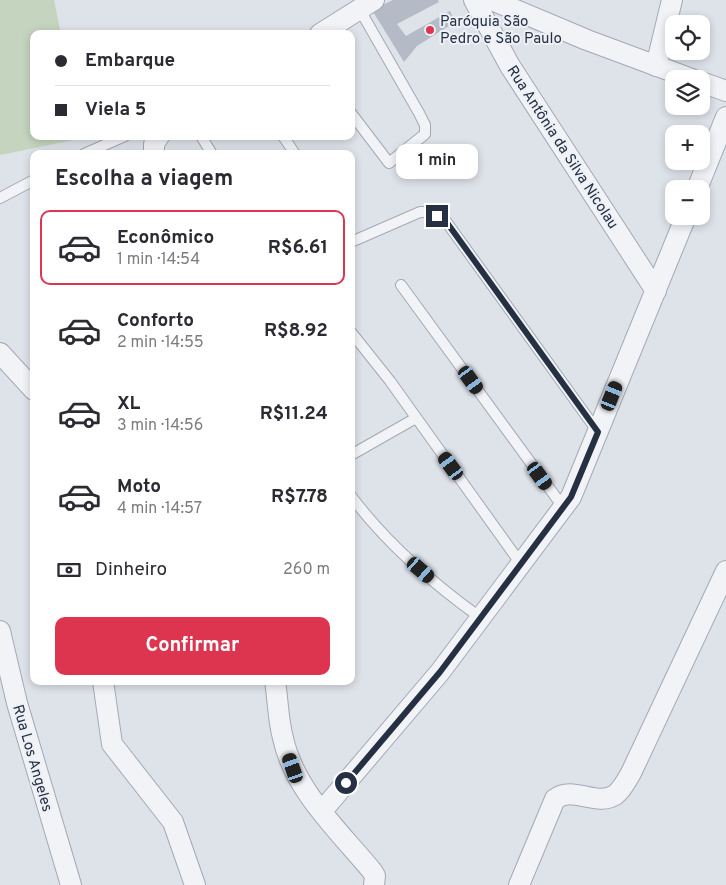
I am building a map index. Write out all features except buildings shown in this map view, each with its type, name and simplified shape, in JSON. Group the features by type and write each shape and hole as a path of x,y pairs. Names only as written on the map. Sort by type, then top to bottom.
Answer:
{"street":[{"name":"Rua Antônia da Silva Nicolau","path":"474,0 510,66 656,291"},
{"path":"492,0 587,40 667,70"},
{"path":"656,66 672,0"},
{"path":"326,30 369,3"},
{"path":"710,85 726,91"},
{"path":"701,180 726,117"},
{"path":"322,811 440,672 571,497 682,225"},
{"path":"0,350 30,385"},
{"path":"520,885 555,798 565,793 599,798 610,797 621,788 631,773 726,571"},
{"name":"Rua Los Angeles","path":"0,630 8,705 71,885"},
{"path":"104,685 112,744 173,822 195,885"},
{"path":"276,685 283,739 293,768 322,811 372,871 375,876 374,885"}],"lane":[{"path":"355,118 389,163 425,134 425,125 369,3"},
{"path":"93,150 116,140"},
{"path":"0,198 30,182"},
{"path":"355,240 420,212 430,212 445,220 598,432"},
{"path":"402,285 563,507"},
{"path":"355,337 390,381 521,564"},
{"path":"355,454 416,418"},
{"path":"355,501 394,547 447,594 481,618"}],"green space":[{"path":"0,0 54,0 60,30 30,30 30,140 73,140 0,155"}],"place":[{"name":"Paróquia São Pedro e São Paulo","path":"430,30"}],"route":[{"path":"346,783 440,672 571,497 598,432 445,220 437,216"}]}
